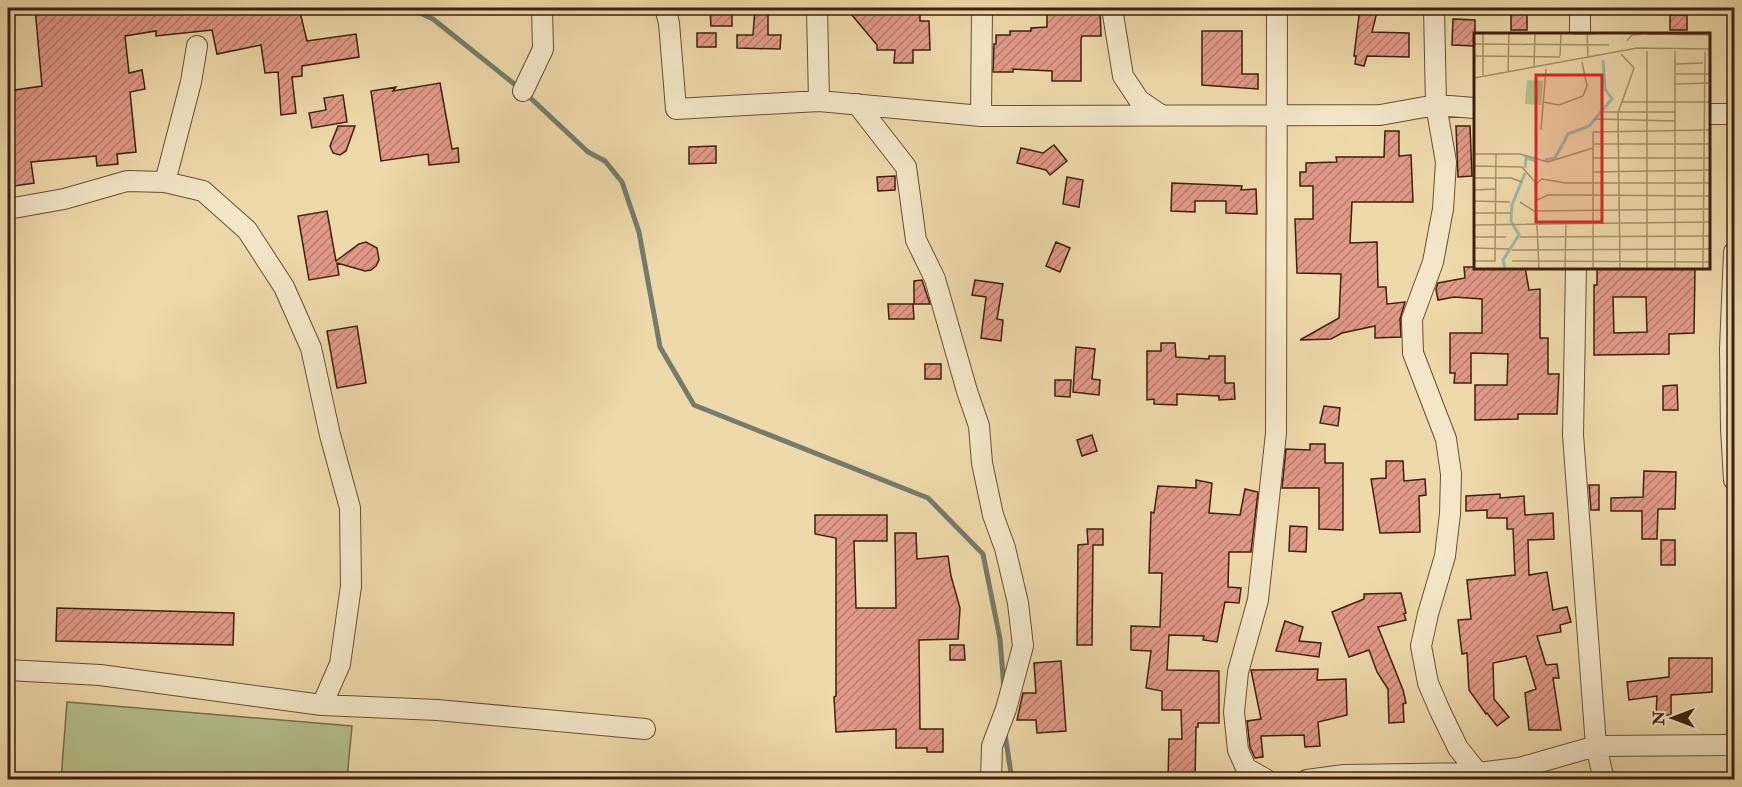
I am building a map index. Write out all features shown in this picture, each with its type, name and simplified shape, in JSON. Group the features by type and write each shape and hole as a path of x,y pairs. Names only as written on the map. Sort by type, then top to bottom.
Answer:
{"street":[{"path":"523,92 543,49 542,8"},
{"path":"664,8 669,22 676,109 819,101 981,116 1380,115 1436,105 1474,108"},
{"path":"818,8 819,101"},
{"path":"981,116 982,8"},
{"path":"1112,8 1123,76 1139,100 1161,115"},
{"path":"1267,780 1246,768 1238,750 1233,712 1238,672 1258,600 1276,433 1277,8"},
{"path":"1434,8 1436,105 1446,162 1443,209 1433,262 1412,319 1413,353 1446,439 1451,474 1450,514 1445,556 1421,646 1428,683 1440,711 1458,748 1478,773"},
{"path":"1580,8 1580,33"},
{"path":"165,182 189,91 197,46"},
{"path":"857,105 906,167 916,240 935,279 979,426 982,463 993,515 1005,548 1018,603 1023,646 1006,709 992,746 991,780"},
{"path":"1709,114 1734,114"},
{"path":"8,209 64,199 127,182 165,182 203,191 247,230 284,287 311,348 330,435 350,508 351,586 340,664 322,705"},
{"path":"1734,252 1732,353 1734,477"},
{"path":"1576,268 1573,435 1596,746 1604,780"},
{"path":"8,670 100,675 322,705 437,710 645,729"},
{"path":"1307,780 1344,775 1478,773 1519,768 1596,746 1734,745"}],"green space":[{"path":"67,702 352,726 347,779 61,779"}],"building":[{"path":"35,8 299,8 307,41 356,34 359,57 302,66 302,76 292,77 296,113 281,115 278,72 265,73 261,45 217,54 212,30 156,36 156,31 125,36 129,73 142,70 145,89 130,92 136,152 117,154 118,164 97,166 96,156 31,162 34,183 8,187 8,91 42,86"},
{"path":"755,8 768,8 768,35 781,35 780,49 737,48 737,35 753,35"},
{"path":"846,8 920,8 920,21 929,21 930,50 913,50 913,63 894,63 895,50 877,50 877,45"},
{"path":"1047,8 1100,8 1101,36 1082,36 1081,39 1081,81 1052,81 1052,71 1013,69 1013,72 993,72 996,35 1010,35 1010,31 1031,31 1031,28 1047,27"},
{"path":"1360,8 1378,8 1372,32 1409,33 1409,57 1367,56 1364,66 1355,64"},
{"path":"1511,8 1527,8 1527,30 1511,30"},
{"path":"710,10 732,10 732,26 711,26"},
{"path":"1670,15 1687,15 1687,30 1670,30"},
{"path":"1453,19 1475,20 1474,46 1452,45"},
{"path":"1202,31 1242,31 1242,74 1258,74 1258,89 1202,85"},
{"path":"697,33 716,33 716,47 697,47"},
{"path":"440,83 452,149 458,148 459,162 429,165 428,154 381,161 371,91 396,87 393,91"},
{"path":"343,95 347,122 312,128 309,113 326,110 324,98"},
{"path":"338,126 355,126 346,151 340,155 333,153 330,146"},
{"path":"1456,126 1470,126 1472,176 1458,177"},
{"path":"1385,131 1399,131 1399,156 1411,155 1413,202 1352,202 1350,243 1377,242 1378,287 1386,287 1387,304 1405,302 1400,319 1401,337 1375,338 1375,326 1342,333 1331,339 1300,340 1339,318 1341,274 1297,273 1295,219 1313,219 1313,186 1300,186 1300,172 1306,172 1306,163 1337,162 1336,157 1384,157"},
{"path":"1054,145 1067,161 1050,175 1046,170 1017,163 1021,148 1043,153"},
{"path":"716,146 716,163 689,164 689,147"},
{"path":"895,176 895,190 878,191 877,177"},
{"path":"1067,177 1083,180 1079,207 1063,204"},
{"path":"1172,183 1242,186 1241,190 1256,189 1257,214 1226,213 1226,201 1195,201 1195,212 1171,211"},
{"path":"327,211 336,261 359,244 366,242 377,248 379,260 376,266 365,271 337,263 339,275 309,280 298,216"},
{"path":"1056,242 1070,248 1060,272 1046,266"},
{"path":"1464,267 1525,268 1529,290 1540,289 1540,338 1548,338 1548,374 1559,374 1557,414 1518,414 1518,419 1475,420 1475,385 1507,385 1508,354 1471,353 1471,383 1454,383 1455,373 1450,373 1450,333 1482,333 1482,299 1454,297 1438,300 1436,289 1438,283 1465,278"},
{"path":"1597,268 1695,268 1694,333 1669,334 1669,354 1594,355 1594,285 1597,285","holes":["1613,297 1646,297 1647,332 1614,333"]},
{"path":"922,280 930,304 914,304 914,281"},
{"path":"975,280 1003,284 997,319 1003,320 1001,341 981,338 986,297 972,295"},
{"path":"888,304 913,304 914,319 889,319"},
{"path":"357,326 366,383 337,388 327,331"},
{"path":"1161,343 1175,343 1176,357 1209,359 1209,356 1225,356 1225,383 1234,383 1235,399 1219,400 1219,396 1177,394 1177,405 1154,404 1154,399 1147,400 1147,351 1161,351"},
{"path":"1076,347 1095,349 1092,379 1100,380 1099,395 1073,392"},
{"path":"925,364 941,364 941,379 925,379"},
{"path":"1055,380 1071,380 1070,397 1055,396"},
{"path":"1677,385 1678,410 1663,410 1663,386"},
{"path":"1324,406 1340,408 1338,426 1320,423"},
{"path":"1092,435 1097,451 1082,456 1077,440"},
{"path":"1310,444 1325,444 1325,463 1343,463 1343,530 1319,529 1319,488 1282,488 1286,449 1310,450"},
{"path":"1386,461 1403,461 1404,481 1425,479 1426,495 1419,496 1420,532 1380,533 1371,479 1386,478"},
{"path":"1644,471 1676,472 1675,509 1658,509 1657,539 1642,539 1642,511 1611,511 1611,498 1643,497"},
{"path":"1196,480 1212,483 1209,513 1240,515 1245,489 1258,492 1251,552 1229,552 1228,587 1241,588 1239,603 1225,602 1217,642 1203,640 1204,636 1169,635 1167,670 1219,671 1219,723 1198,723 1196,727 1195,780 1168,780 1169,739 1182,739 1181,710 1162,710 1162,691 1146,688 1151,651 1131,650 1131,626 1160,627 1162,573 1149,573 1151,512 1154,513 1158,486 1196,488"},
{"path":"1589,485 1599,485 1599,510 1591,510"},
{"path":"1500,494 1500,498 1524,496 1525,515 1553,513 1554,539 1528,540 1529,575 1547,572 1553,610 1567,607 1571,622 1560,625 1561,632 1537,636 1546,665 1557,664 1559,678 1553,678 1561,730 1529,730 1525,693 1536,689 1526,656 1493,663 1494,699 1509,717 1497,726 1469,690 1467,653 1462,654 1458,620 1471,619 1467,580 1515,575 1513,529 1507,529 1507,518 1487,518 1487,510 1466,511 1466,496"},
{"path":"815,515 887,515 887,541 854,541 856,608 896,608 895,533 916,533 917,559 948,556 960,608 958,639 919,640 920,729 943,729 943,752 927,752 927,748 896,748 896,729 836,732 834,697 836,696 836,538 815,534"},
{"path":"1290,526 1307,527 1306,552 1289,551"},
{"path":"1087,529 1103,529 1103,545 1093,545 1092,645 1077,645 1078,545 1088,544"},
{"path":"1661,540 1675,540 1675,565 1661,565"},
{"path":"1401,593 1406,620 1378,627 1406,703 1403,704 1404,722 1389,723 1388,689 1377,672 1369,650 1349,657 1332,612 1364,599 1364,594"},
{"path":"57,608 234,613 233,645 56,641"},
{"path":"1285,621 1303,627 1299,641 1321,643 1319,657 1276,651"},
{"path":"950,645 964,645 965,660 950,660"},
{"path":"1669,658 1712,658 1712,692 1671,695 1671,715 1656,715 1657,696 1629,700 1627,682 1669,677"},
{"path":"1061,661 1066,731 1037,733 1036,720 1017,720 1023,693 1036,693 1034,663"},
{"path":"1318,669 1317,680 1346,679 1347,715 1318,722 1320,746 1305,747 1304,735 1261,736 1263,757 1255,758 1250,747 1247,721 1261,719 1251,670"}],"waterway":[{"path":"409,8 433,19 523,91 588,152 605,161 622,182 639,232 660,347 694,405 928,498 983,554 1000,639 1004,689"},
{"path":"1005,734 1012,780"}]}
